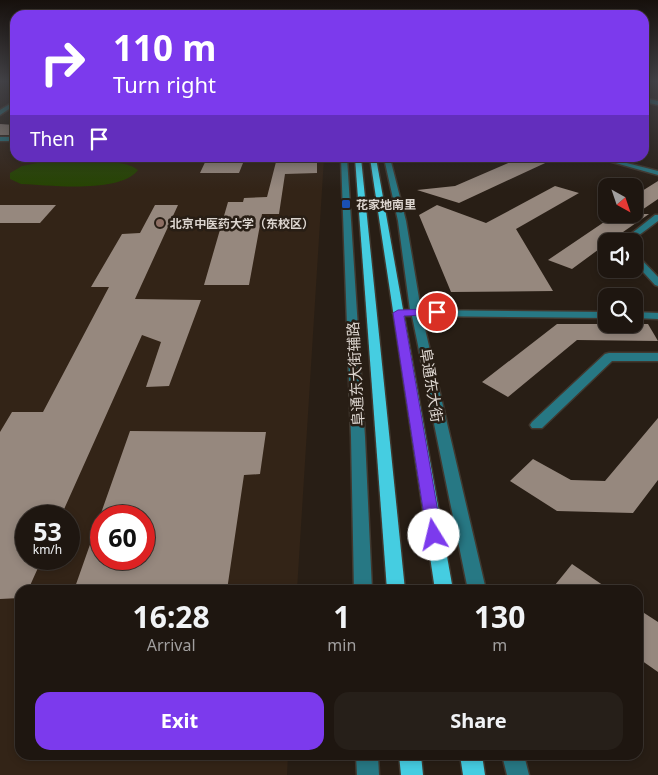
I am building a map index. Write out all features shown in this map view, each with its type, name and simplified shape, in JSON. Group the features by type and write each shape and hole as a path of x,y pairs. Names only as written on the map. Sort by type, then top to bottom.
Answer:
{"main road":[{"path":"358,162 396,585"},
{"name":"阜通东大街","path":"374,162 443,585"},
{"path":"410,760 412,775"},
{"path":"471,760 474,775"}],"street":[{"name":"阜通东大街辅路","path":"344,162 358,437 363,585"},
{"path":"388,162 402,222 416,312 476,585"},
{"path":"617,162 658,173"},
{"path":"637,233 658,217"},
{"path":"643,267 658,283"},
{"path":"398,313 598,315"},
{"path":"643,315 658,316"},
{"path":"537,425 609,357 658,357"},
{"path":"367,760 368,775"},
{"path":"514,760 518,775"}],"shaded area":[{"path":"0,143 10,143 10,162 324,162 297,585 15,585 15,760 288,760 287,775 0,775"}],"green space":[{"path":"42,162 112,162 138,170 129,178 116,182 100,185 66,186 21,184 10,179 10,173 22,166"}],"building":[{"path":"0,124 10,125 10,135 0,135"},
{"path":"205,162 243,162 239,173 200,173"},
{"path":"276,162 317,162 317,173 285,174 279,214 262,214 249,285 204,285 228,202 243,202 244,198 267,197"},
{"path":"511,162 547,162 459,203 417,190 455,186"},
{"path":"658,181 658,199 643,209 643,190"},
{"path":"555,186 579,193 516,229 553,291 451,292 419,215 437,205 486,223"},
{"path":"0,205 56,205 40,223 0,223"},
{"path":"155,205 178,205 135,299 201,300 169,386 146,387 161,342 142,335 66,505 15,505 15,570 37,570 30,585 15,585 15,598 0,599 0,432 12,412 43,412 109,287 91,287 122,234 140,233"},
{"path":"603,223 636,223 622,233 598,233 598,250 572,269 548,260"},
{"path":"557,324 598,324 598,333 643,333 643,324 648,324 658,341 577,340 508,397 482,382"},
{"path":"658,418 658,480 633,513 557,511 510,481 533,459 571,480 605,481"},
{"path":"130,431 266,432 260,474 244,475 228,585 76,585 90,545 90,570 155,570 155,505 104,505"},
{"path":"572,564 603,585 555,585"},
{"path":"643,612 658,622 658,672 643,662"}],"place":[{"name":"花家地南里","path":"346,204"},
{"name":"北京中医药大学（东校区）","path":"160,223"}],"route":[{"path":"434,535 398,313 437,312"}]}
